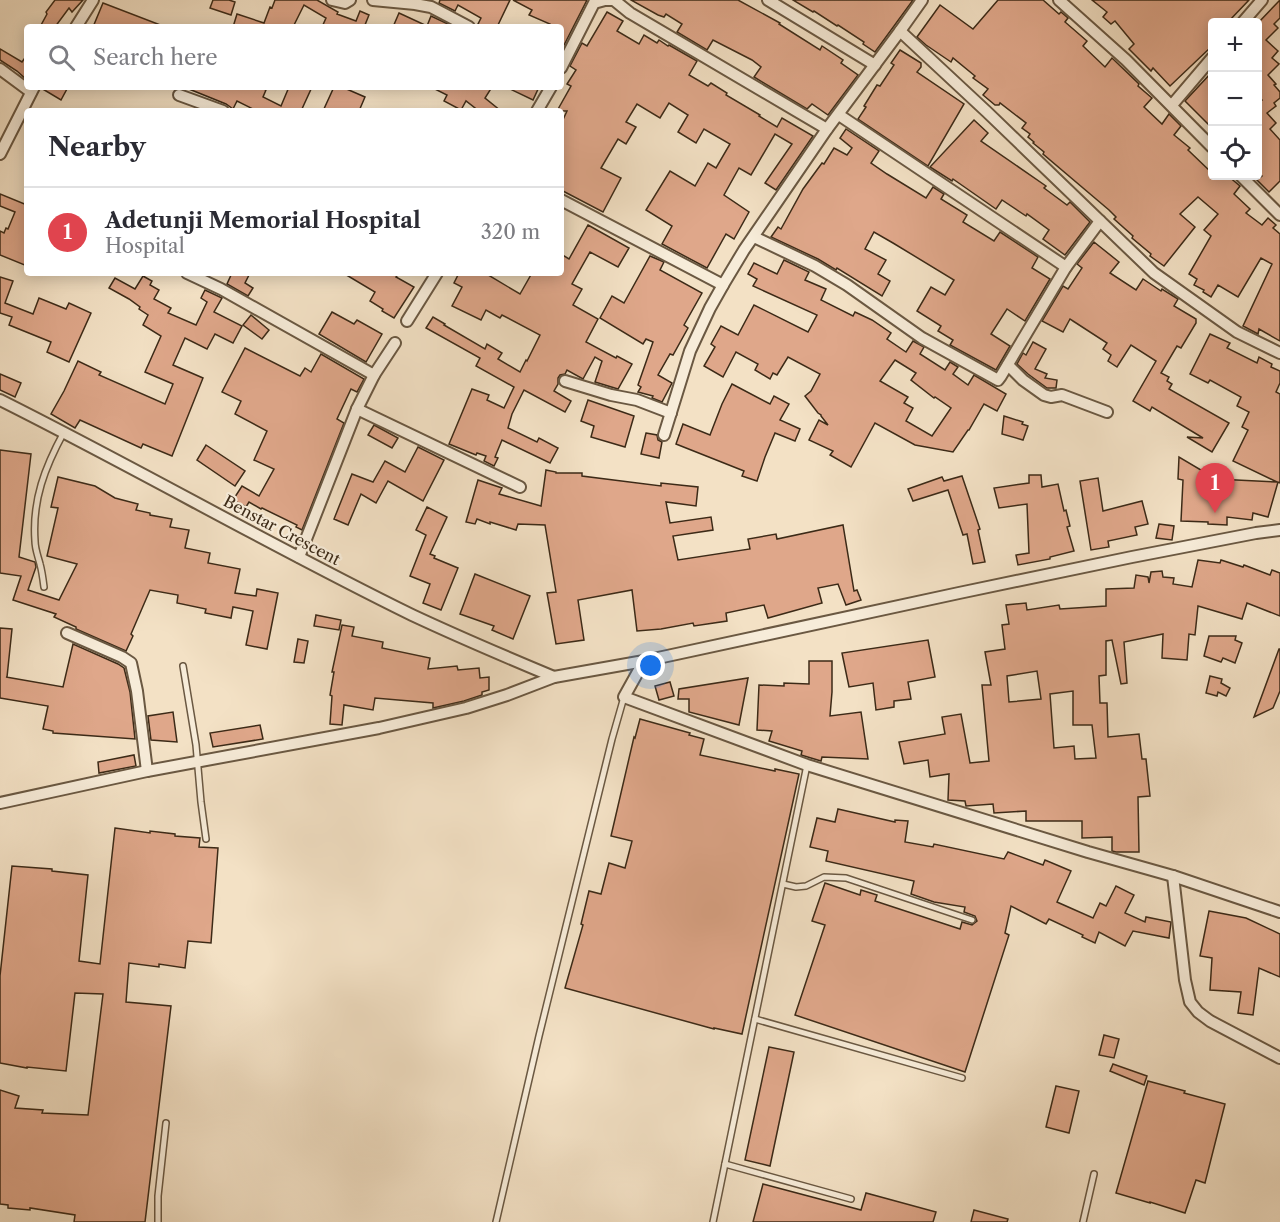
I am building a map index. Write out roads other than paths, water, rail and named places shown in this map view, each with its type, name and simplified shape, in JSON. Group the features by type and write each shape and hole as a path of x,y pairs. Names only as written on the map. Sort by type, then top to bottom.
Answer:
{"street":[{"path":"78,24 93,0"},
{"path":"332,0 345,3 350,0"},
{"path":"373,0 431,7 463,24"},
{"path":"564,62 594,3 614,0 630,14 827,129"},
{"path":"768,0 875,65"},
{"path":"664,435 690,351 723,285 827,129 922,0"},
{"path":"1059,0 1126,60 1208,143"},
{"path":"1246,18 1262,0"},
{"path":"900,31 1154,273 1237,332 1280,353"},
{"path":"1172,105 1208,63"},
{"path":"0,69 24,84"},
{"path":"0,154 32,90"},
{"path":"539,108 549,90"},
{"path":"179,95 216,108"},
{"path":"839,115 1066,267"},
{"path":"1245,180 1280,215"},
{"path":"564,202 723,285"},
{"path":"753,237 815,266 847,285 922,338 998,380 1066,267 1100,221"},
{"path":"193,276 221,289 374,375"},
{"path":"407,321 435,276"},
{"path":"299,557 357,409 394,343"},
{"path":"1008,365 1023,380 1044,395 1051,397 1062,395 1107,412"},
{"path":"565,381 637,400 671,412"},
{"name":"Benstar Crescent","path":"0,400 412,615 554,677"},
{"path":"357,409 520,487"},
{"path":"0,803 147,771 379,728 466,708 554,677 644,661 1131,557 1280,530"},
{"path":"67,633 131,663 137,691 147,771"},
{"path":"644,661 624,697 807,765 1173,876 1280,912"},
{"path":"1173,876 1185,980 1190,1002 1210,1021 1280,1058"}],"lane":[{"path":"44,587 35,543 34,517 38,493 53,452 64,432"},
{"path":"183,666 198,763 206,839"},
{"path":"496,1222 539,1036 624,697"},
{"path":"713,1222 807,765"},
{"path":"783,884 796,887 806,886 824,877 846,878 972,920"},
{"path":"755,1019 962,1078"},
{"path":"158,1222 158,1196 166,1123"},
{"path":"725,1164 851,1199"},
{"path":"1083,1222 1094,1174"}],"place":[{"name":"Adetunji Memorial Hospital","path":"1215,513"}]}
